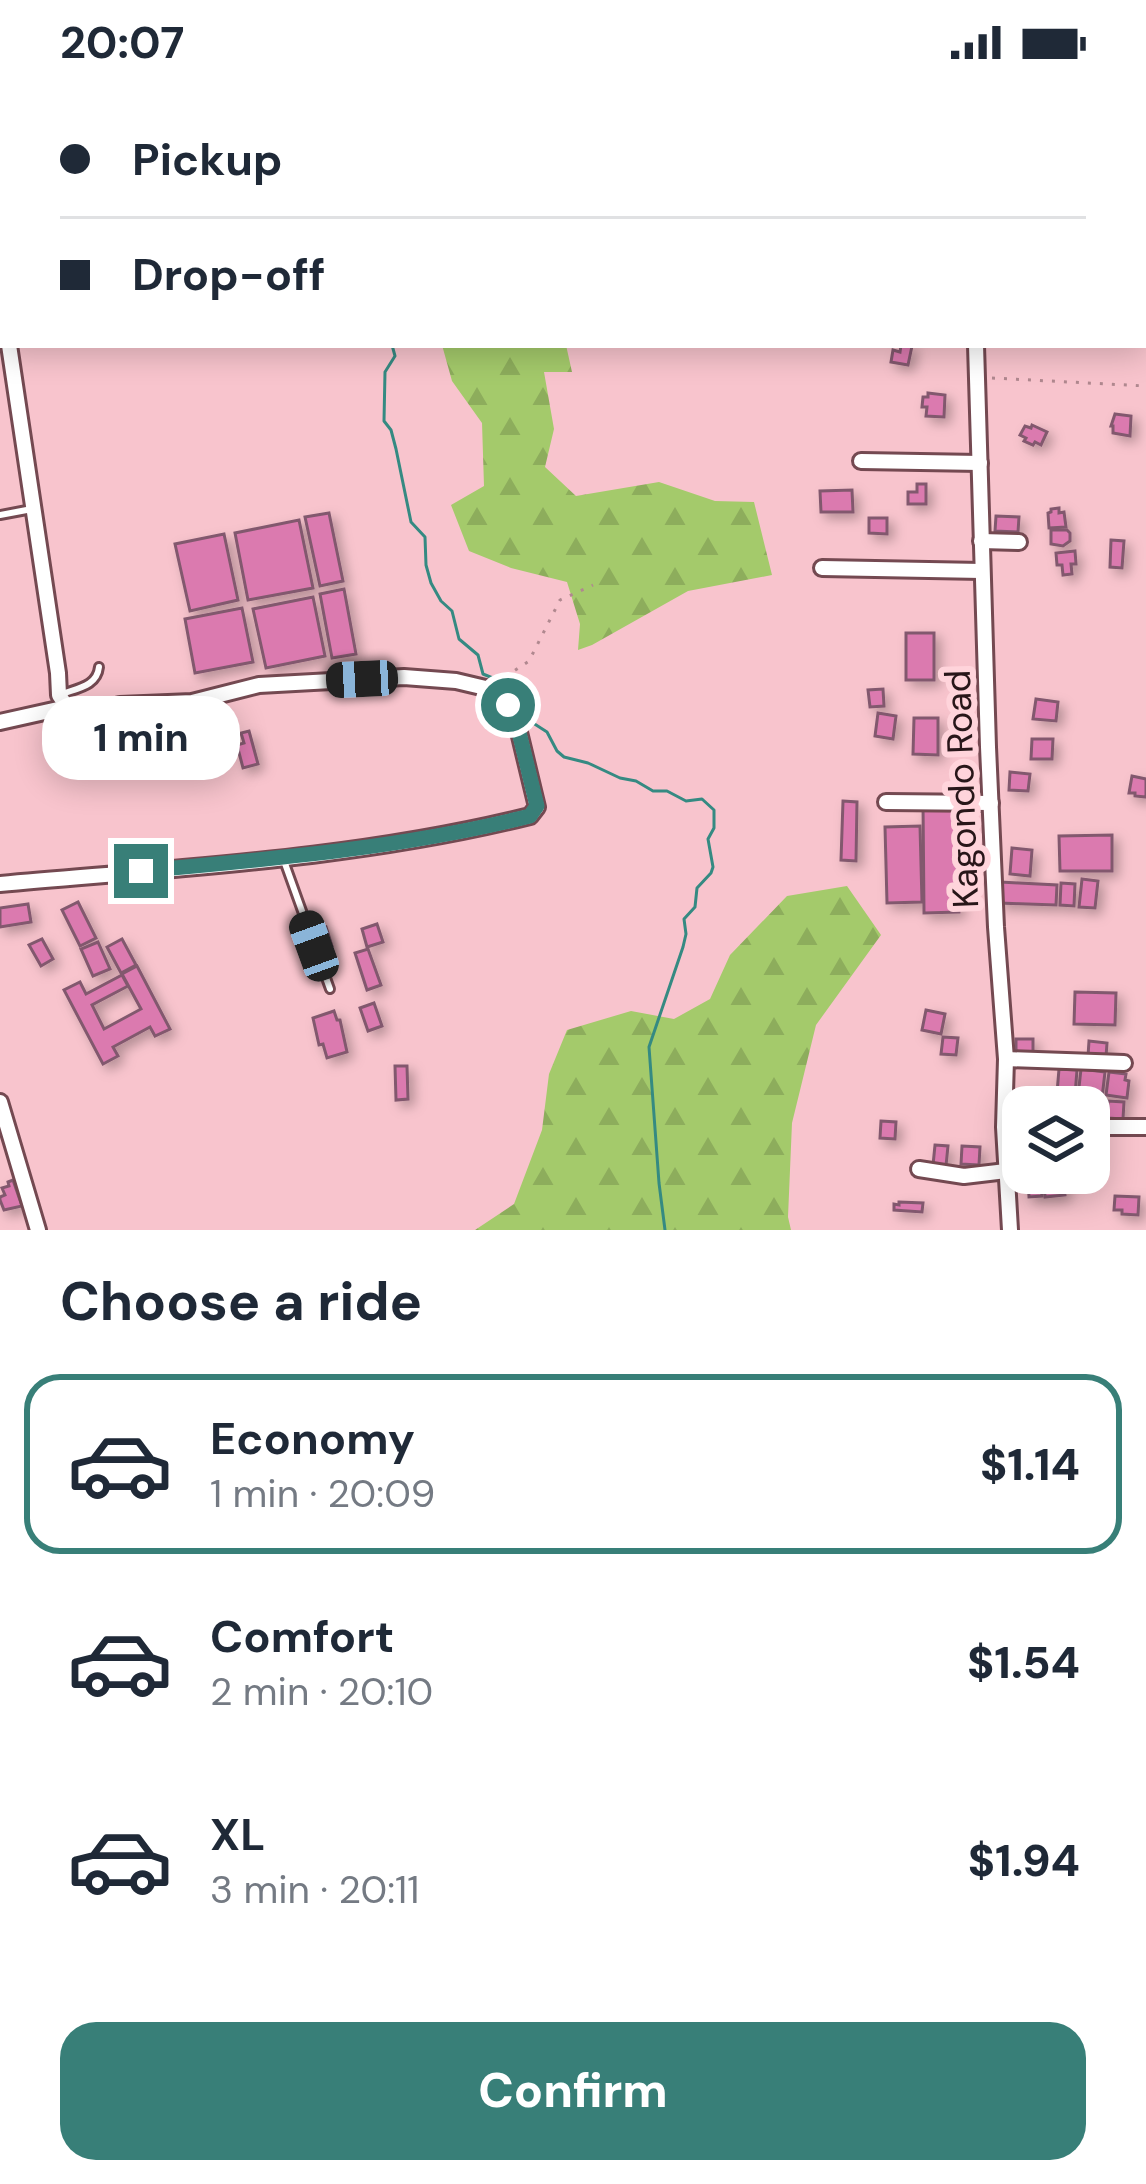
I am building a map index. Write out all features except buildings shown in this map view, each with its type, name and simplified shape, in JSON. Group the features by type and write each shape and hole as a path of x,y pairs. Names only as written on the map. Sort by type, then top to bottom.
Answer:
{"street":[{"path":"8,348 63,701"},
{"name":"Kagondo Road","path":"976,348 1005,1086"},
{"path":"861,461 980,463"},
{"path":"981,541 1019,542"},
{"path":"822,568 982,571"},
{"path":"0,722 63,701 94,710 120,704 192,702 259,685 404,677 471,684 502,696 518,728 537,806 535,813 481,828 283,858 0,884"},
{"path":"886,802 991,803"},
{"path":"1006,1059 1124,1063"},
{"path":"0,1102 38,1230"},
{"path":"1110,1127 1146,1127"},
{"path":"919,1169 964,1176 1002,1171"},
{"name":"Kagondo Road","path":"1008,1194 1010,1230"}],"lane":[{"path":"0,515 33,509"},
{"path":"63,701 93,682 99,667"},
{"path":"283,858 330,989"}],"path":[{"path":"978,377 1146,386"},
{"path":"513,691 511,673 529,662 560,601 593,585"}],"green space":[{"path":"443,348 567,348 572,372 544,372 554,429 545,467 576,496 659,482 715,501 754,502 772,575 688,591 578,650 580,624 567,582 469,551 451,505 484,486 482,423 452,381"},
{"path":"847,886 881,935 816,1025 792,1123 791,1230 475,1230 514,1204 542,1130 549,1074 567,1030 631,1011 674,1019 710,999 730,955 787,896"}],"waterway":[{"path":"393,348 395,356 385,372 384,421 391,430 411,522 425,537 431,583 452,611 459,639 478,655 483,674 500,681 505,694"},
{"path":"516,712 547,732 564,757 653,791 667,791 686,801 702,799 714,810 714,828 708,839 713,867 697,888 695,907 684,919 683,947 649,1047 665,1230"}],"route":[{"path":"141,871 283,858 481,828 530,816 537,806 508,705"}]}
